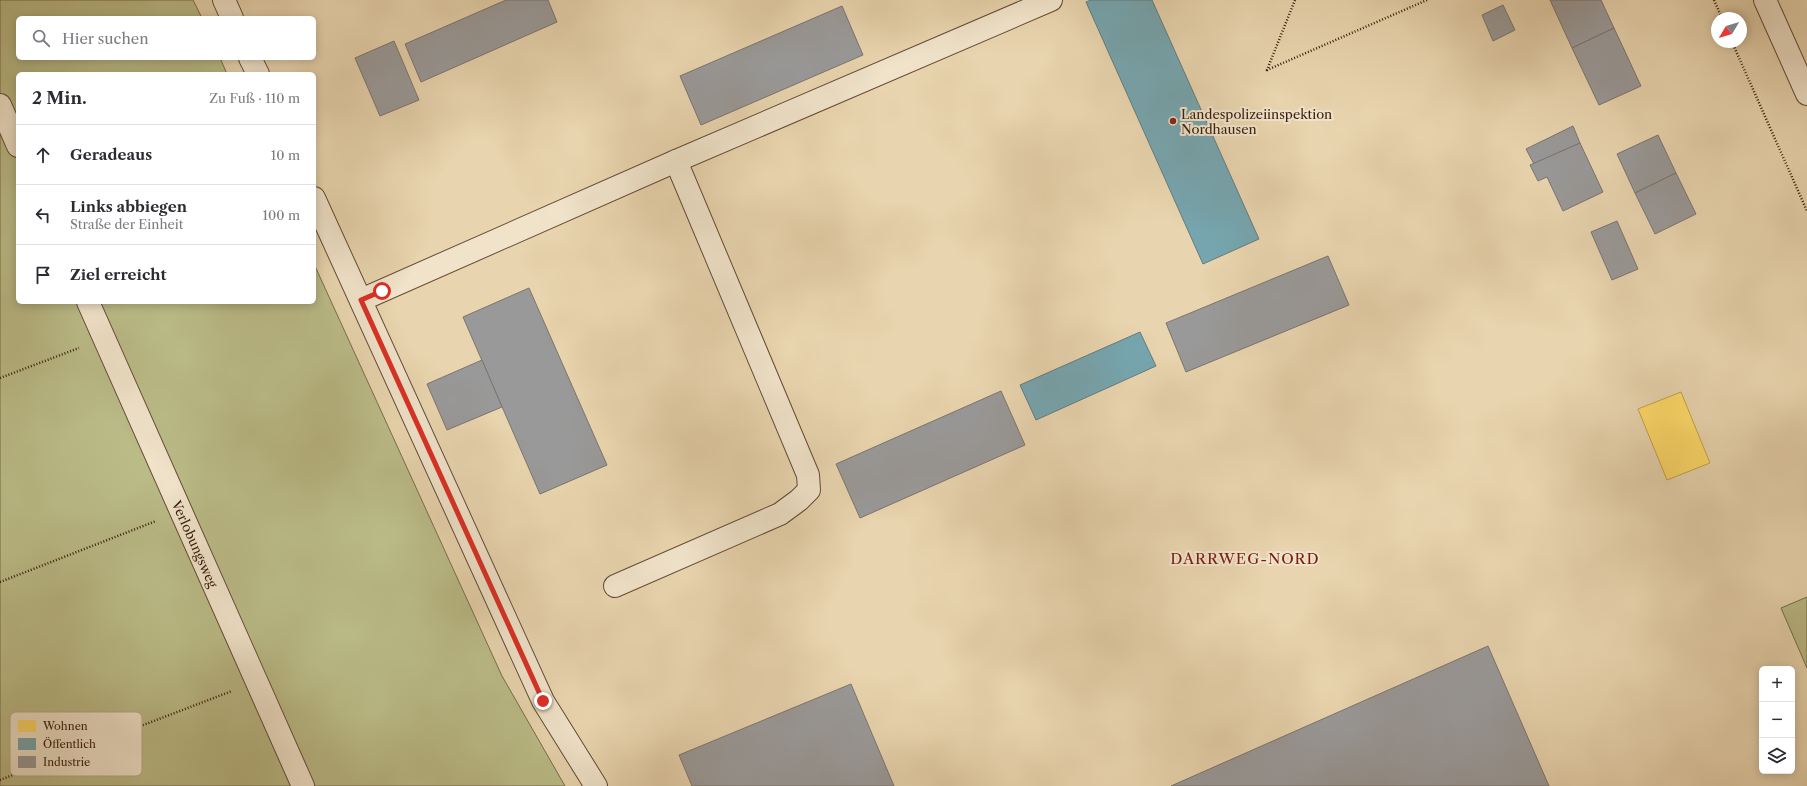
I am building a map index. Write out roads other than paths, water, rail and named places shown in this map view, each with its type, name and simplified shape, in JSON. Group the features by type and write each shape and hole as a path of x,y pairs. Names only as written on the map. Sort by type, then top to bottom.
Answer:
{"street":[{"path":"224,0 231,16"},
{"path":"361,300 676,161 1051,0"},
{"path":"1765,0 1807,94"},
{"path":"251,60 257,72"},
{"path":"0,105 16,141"},
{"path":"615,586 780,514 799,500 809,490 808,475 676,161"},
{"path":"316,202 543,701 596,786"},
{"name":"Verlobungsweg","path":"89,304 303,786"}],"place":[{"name":"Landespolizeiinspektion Nordhausen","path":"1173,121"}],"district":[{"name":"DARRWEG-NORD","path":"1245,558"}]}
